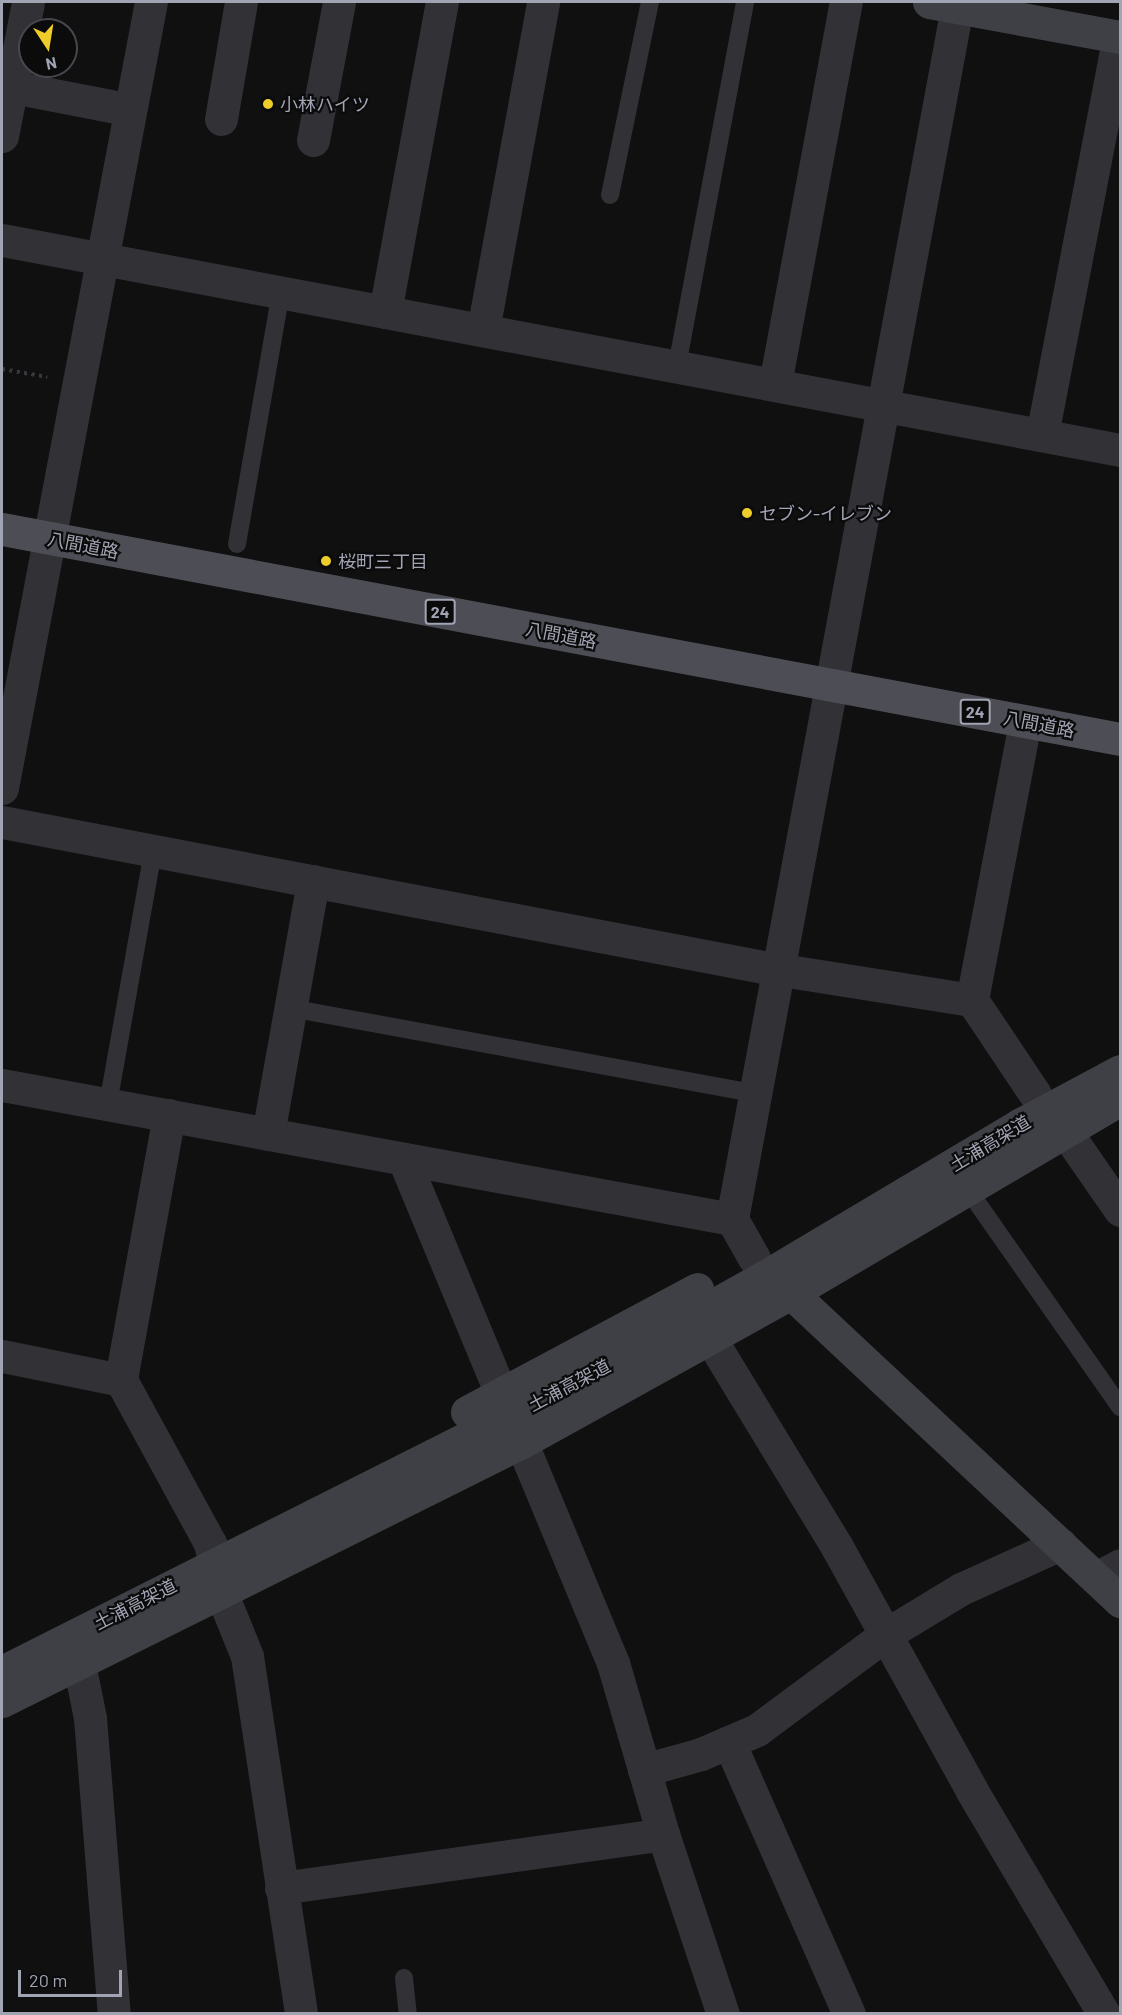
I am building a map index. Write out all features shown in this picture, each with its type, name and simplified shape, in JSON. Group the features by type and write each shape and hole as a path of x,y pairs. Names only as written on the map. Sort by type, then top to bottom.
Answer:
{"main road":[{"name":"八間道路","path":"2,529 1120,740"}],"street":[{"path":"2,136 7,86 28,2"},
{"path":"2,788 151,2"},
{"path":"221,119 241,2"},
{"path":"312,140 339,2"},
{"path":"385,312 442,2"},
{"path":"483,330 543,2"},
{"path":"775,384 846,2"},
{"path":"1041,435 1118,44 948,3 886,405 830,685 732,1219 754,1258 791,1293 1060,1544 1108,1571 1120,1601"},
{"path":"7,86 116,107"},
{"path":"2,240 1120,450"},
{"path":"1025,722 972,1000 1035,1094"},
{"path":"2,822 777,969 972,1000"},
{"path":"268,1134 313,881"},
{"path":"2,1652 503,1394 754,1258 1035,1094 1120,1051"},
{"name":"土浦高架道","path":"2,1672 566,1388 776,1270 1019,1125 1120,1071"},
{"path":"2,1085 732,1219"},
{"path":"2,1701 520,1443 791,1293 1120,1099"},
{"path":"169,1115 121,1380 210,1543 221,1592 247,1656 301,2013"},
{"path":"1076,1145 1120,1210"},
{"path":"404,1160 613,1663 663,1834 723,2013"},
{"path":"710,1338 1104,2013"},
{"path":"2,1356 121,1380"},
{"path":"644,1770 758,1730 885,1635 961,1589 1060,1544"},
{"path":"79,1663 90,1718 114,2013"},
{"path":"729,1742 849,2013"},
{"path":"281,1888 663,1834"}],"lane":[{"path":"610,195 650,2"},
{"path":"677,366 745,2"},
{"path":"237,544 282,292"},
{"path":"108,1104 153,851"},
{"path":"290,1008 742,1091"},
{"path":"978,1204 1120,1407"},
{"path":"404,1978 408,2013"}],"path":[{"path":"2,369 55,378"}],"place":[{"name":"小林ハイツ","path":"268,104"},
{"name":"セブン-イレブン","path":"747,513"},
{"name":"桜町三丁目","path":"326,561"}]}
